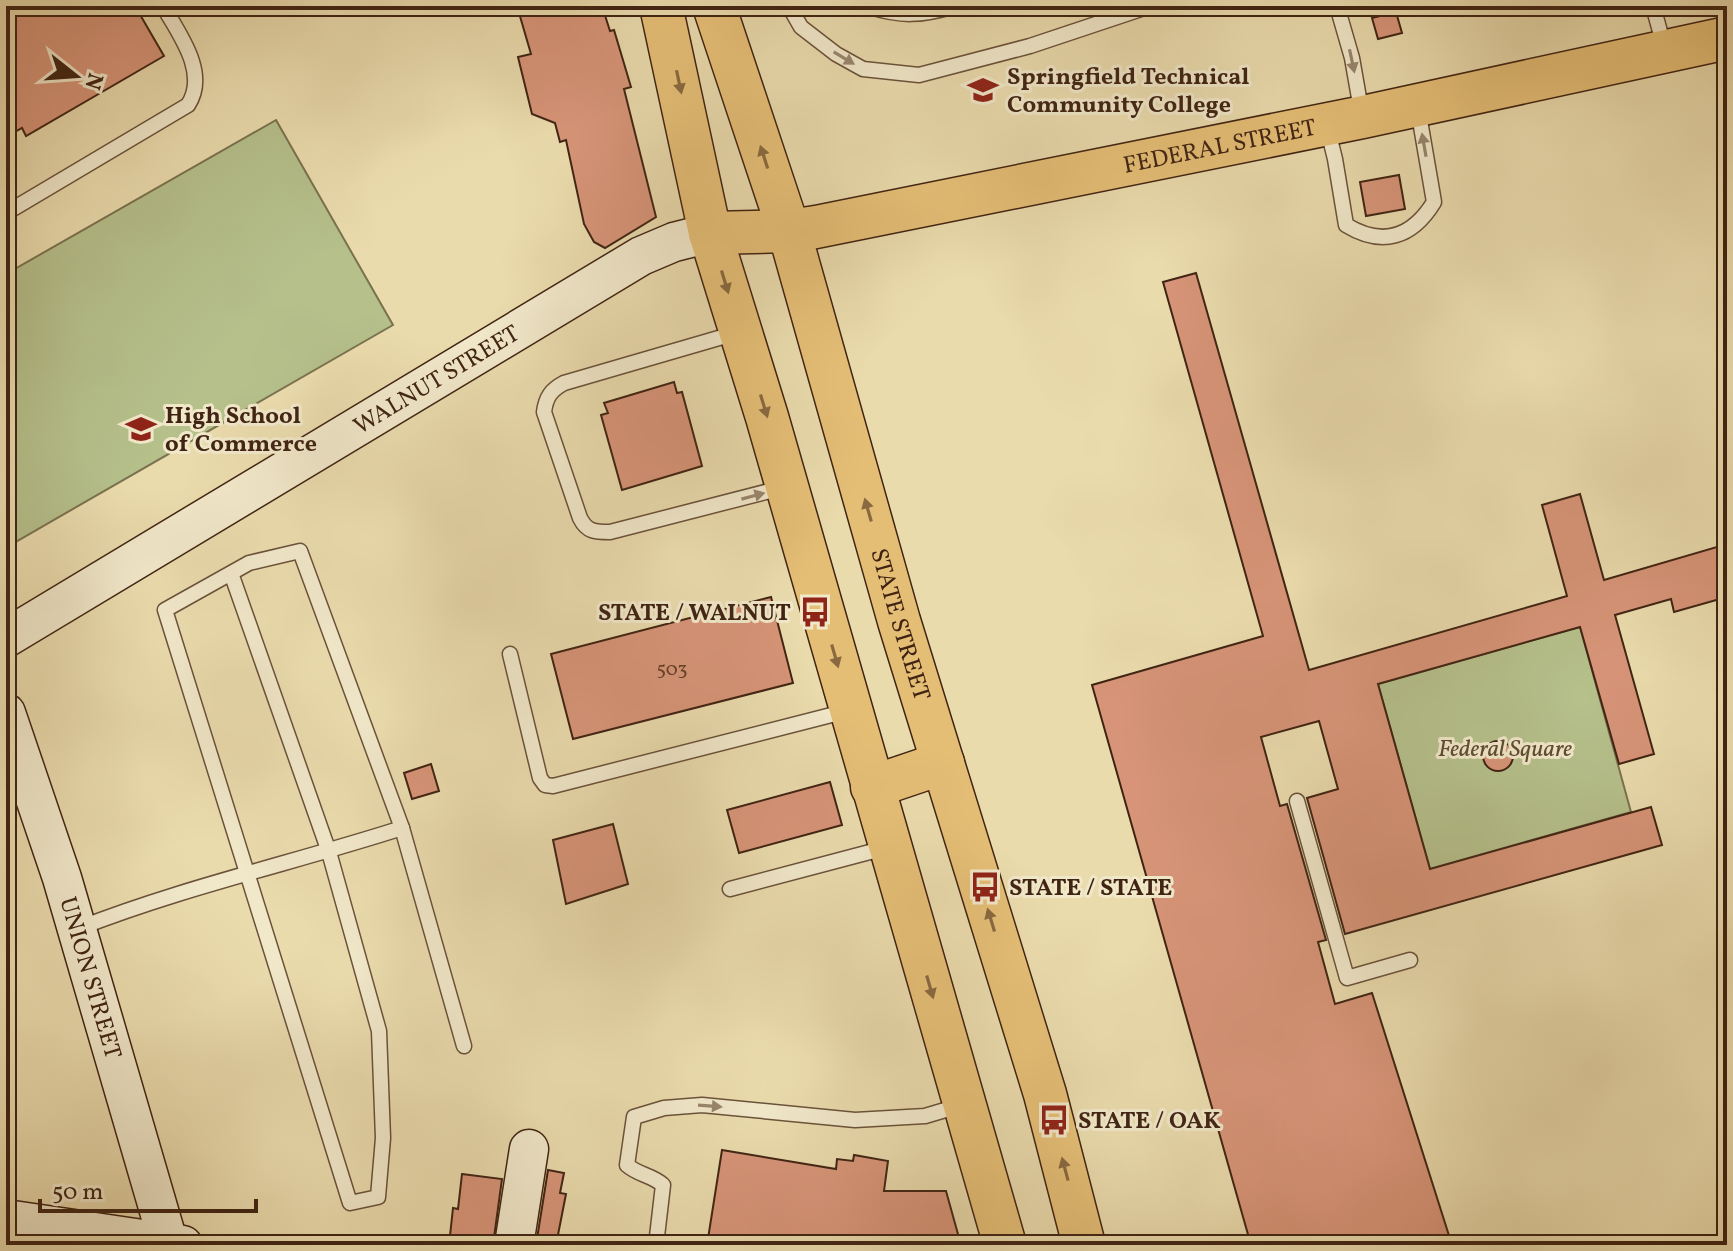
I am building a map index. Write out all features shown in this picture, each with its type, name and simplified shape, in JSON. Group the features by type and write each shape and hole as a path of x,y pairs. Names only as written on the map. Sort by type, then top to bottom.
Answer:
{"main road":[{"path":"661,6 710,233 787,487 1005,1245"},
{"name":"STATE STREET","path":"714,6 789,231 899,621 1045,1094 1084,1245"},
{"name":"FEDERAL STREET","path":"710,233 789,231 1344,121 1727,38"},
{"name":"WALNUT STREET","path":"6,638 641,256 674,242 710,233"},
{"name":"UNION STREET","path":"6,713 77,929 174,1244"},
{"path":"872,787 943,763"},
{"path":"514,1245 529,1149"},
{"path":"6,1219 174,1244"}],"lane":[{"path":"6,213 188,105 196,87 194,67 163,6"},
{"path":"789,6 801,27 836,54 863,69 919,75 1030,46 1150,6"},
{"path":"867,6 902,15 924,15 954,6"},
{"path":"1337,6 1352,58 1344,121 1335,159 1346,225 1363,235 1383,238 1416,227 1434,202 1418,105"},
{"path":"1653,6 1666,50"},
{"path":"741,331 564,383 553,389 545,400 544,412 580,518 584,527 593,532 610,532 787,487"},
{"path":"231,573 329,852 379,1031 383,1138 378,1197 350,1203 165,610 231,573 249,563 300,551 402,828 464,1046"},
{"path":"510,654 540,778 545,785 553,786 850,710"},
{"path":"1297,801 1347,978 1410,960"},
{"path":"77,929 130,908 248,871 329,852 402,828"},
{"path":"730,889 890,847"},
{"path":"656,1245 663,1185 654,1177 635,1172 627,1165 634,1117 664,1108 702,1105 855,1120 925,1116 964,1104"}],"green space":[{"path":"276,120 393,325 12,544 6,533 6,274"},
{"name":"Federal Square","path":"1580,627 1631,812 1430,869 1378,684"}],"building":[{"path":"6,6 135,6 164,56 26,136 22,128 6,137"},
{"path":"517,6 602,6 610,31 614,30 631,87 624,89 656,217 605,248 594,242 584,224 566,140 560,142 555,123 532,114 518,57 531,54"},
{"path":"1396,12 1402,33 1378,39 1372,18"},
{"path":"1399,175 1405,209 1366,216 1360,182"},
{"path":"1196,273 1309,670 1567,596 1542,505 1580,494 1604,580 1727,544 1727,597 1674,612 1671,599 1615,615 1654,754 1619,764 1580,627 1378,684 1430,869 1651,807 1662,845 1345,934 1307,798 1338,789 1319,721 1261,737 1280,806 1287,804 1326,940 1318,942 1335,1004 1372,993 1452,1245 1251,1245 1092,685 1263,636 1163,282"},
{"path":"674,382 677,393 682,392 702,466 622,490 601,415 608,413 604,403"},
{"path":"771,597 793,683 573,739 551,654"},
{"path":"1498,741 1508,746 1513,756 1508,766 1498,771 1488,766 1483,756 1488,746"},
{"path":"431,764 439,791 412,799 404,773"},
{"path":"830,782 842,825 739,853 727,810"},
{"path":"613,824 628,884 566,904 553,840"},
{"path":"722,1150 836,1169 837,1159 853,1161 854,1155 888,1161 884,1191 946,1191 961,1245 707,1245"},
{"path":"548,1170 564,1173 560,1193 566,1194 556,1245 536,1245"},
{"path":"462,1174 502,1179 493,1245 449,1245 453,1208 458,1209"}],"place":[{"name":"Springfield Technical Community College","path":"983,90"},
{"name":"High School of Commerce","path":"141,429"},
{"name":"STATE / WALNUT","path":"815,612"},
{"name":"STATE / STATE","path":"985,887"},
{"name":"STATE / OAK","path":"1054,1120"}]}
